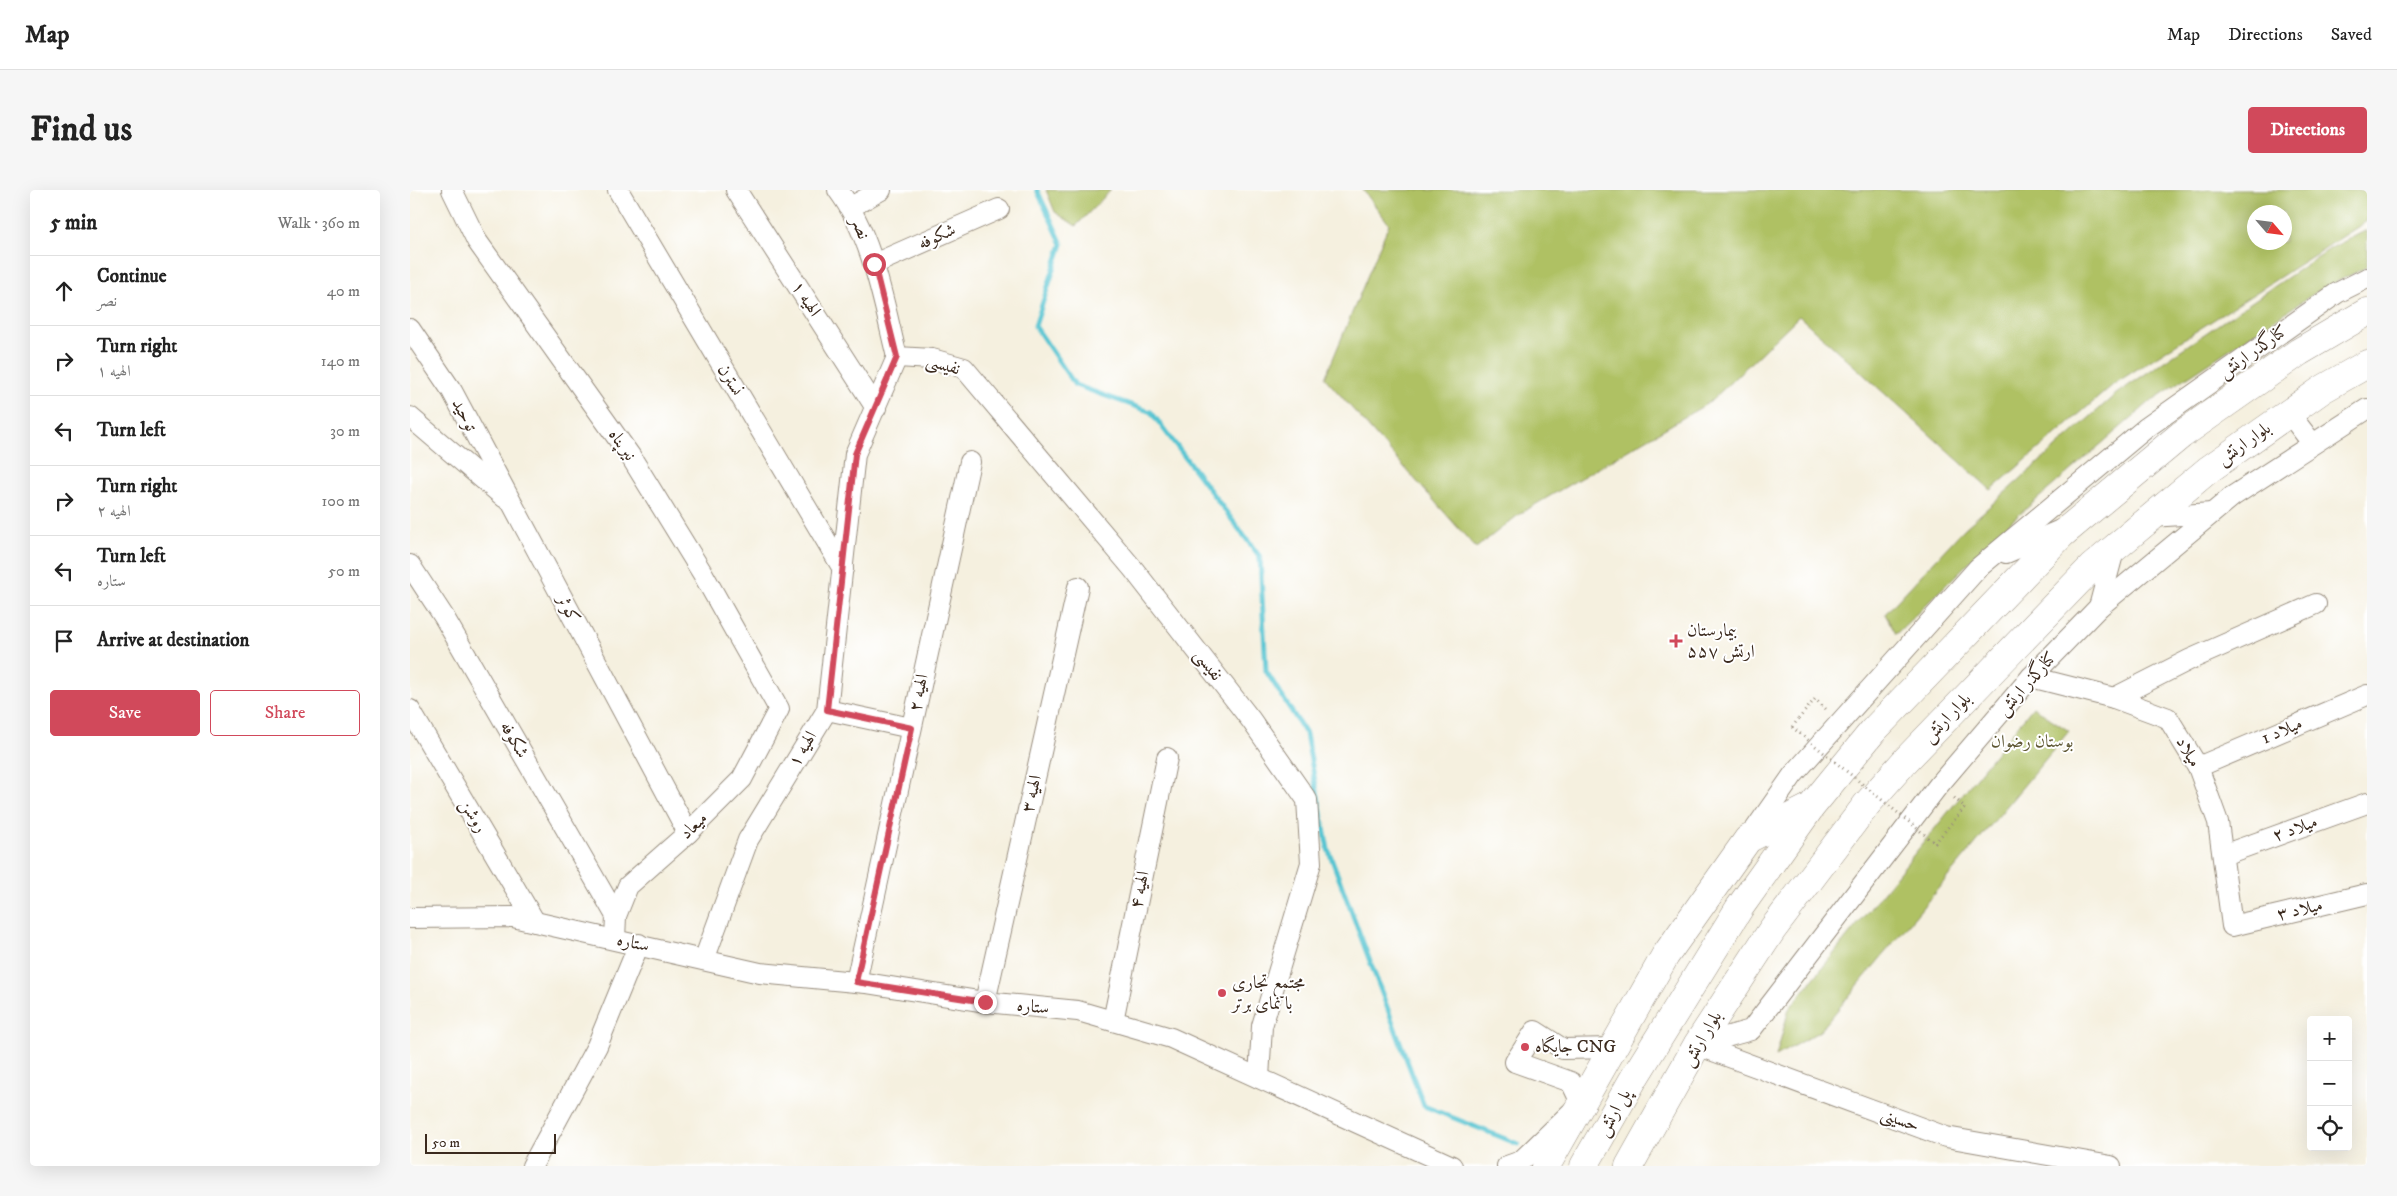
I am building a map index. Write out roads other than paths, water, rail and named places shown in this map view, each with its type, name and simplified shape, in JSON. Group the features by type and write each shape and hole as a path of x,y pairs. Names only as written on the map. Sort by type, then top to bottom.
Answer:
{"highway":[{"path":"1546,1166 1665,956 1748,839 1811,807 1873,731 2074,524 2181,435 2299,352 2367,312"},
{"name":"بلوار ارتش","path":"1629,1166 1697,1045 1772,930 1867,804 2092,567 2208,470 2289,413 2367,364"},
{"name":"پل ارتش","path":"1586,1160 1740,906 1811,807"}],"street":[{"name":"نیرپناه","path":"452,190 477,241 631,457 704,574 779,709"},
{"name":"نسترن","path":"618,190 843,569"},
{"name":"الهیه ۱","path":"736,190 876,408"},
{"name":"نصر","path":"838,190 851,207 874,264 897,357"},
{"path":"851,207 881,190"},
{"name":"شکوفه","path":"874,264 1000,209"},
{"name":"کنارگذر ارتش","path":"1748,839 1793,775 1986,561 2146,428 2336,293 2367,278"},
{"name":"توحید","path":"410,329 452,391 513,504"},
{"name":"الهیه ۱","path":"704,960 748,840 827,710 855,454 897,357"},
{"name":"نفیسی","path":"897,357 932,359 964,368 1134,570 1250,720 1306,800 1311,863 1262,1026 1259,1078"},
{"name":"کنارگذر ارتش","path":"1697,1045 1750,1030 1938,786 2031,677 2099,607 2233,496 2367,409"},
{"path":"2289,413 2312,444"},
{"name":"کوثر","path":"410,417 513,504 688,832"},
{"name":"الهیه ۲","path":"856,982 970,462"},
{"path":"2151,517 2212,513"},
{"path":"1986,561 2074,524"},
{"path":"2099,607 2115,547"},
{"name":"شکوفه","path":"410,565 444,617 616,916"},
{"name":"الهیه ۳","path":"985,1002 1078,587"},
{"path":"2114,698 2189,660 2316,604"},
{"name":"میلاد","path":"2031,677 2114,698 2168,718 2198,767 2218,822 2232,926"},
{"name":"میلاد 1","path":"2198,767 2367,695"},
{"name":"میعاد","path":"615,939 616,916 628,886 688,832 742,778 779,709"},
{"name":"روشن","path":"410,710 535,922"},
{"path":"827,710 912,728"},
{"name":"الهیه ۴","path":"1113,1021 1167,758"},
{"name":"میلاد ۲","path":"2222,856 2367,803"},
{"name":"میلاد ۳","path":"2232,926 2367,894"},
{"name":"ستاره","path":"410,918 513,917 639,944 760,973 856,982 985,1002 1078,1011 1171,1038 1452,1166"},
{"path":"532,1166 597,1046 639,944"},
{"path":"1507,1166 1521,1161 1581,1103 1571,1082 1515,1062 1536,1031 1563,1049 1613,1048"},
{"name":"حسینی","path":"1697,1045 1946,1137 2111,1166"}],"waterway":[{"path":"1037,190 1062,244 1035,326 1075,385 1151,412 1260,557 1266,671 1306,734 1328,849 1424,1106 1518,1144"}],"place":[{"name":"بیمارستان ۵۵۷ ارتش","path":"1676,641"},
{"name":"مجتمع تجاری با نمای برتر","path":"1222,993"},
{"name":"جایگاه CNG","path":"1525,1047"}],"park label":[{"name":"بوستان رضوان","path":"2032,742"}]}
